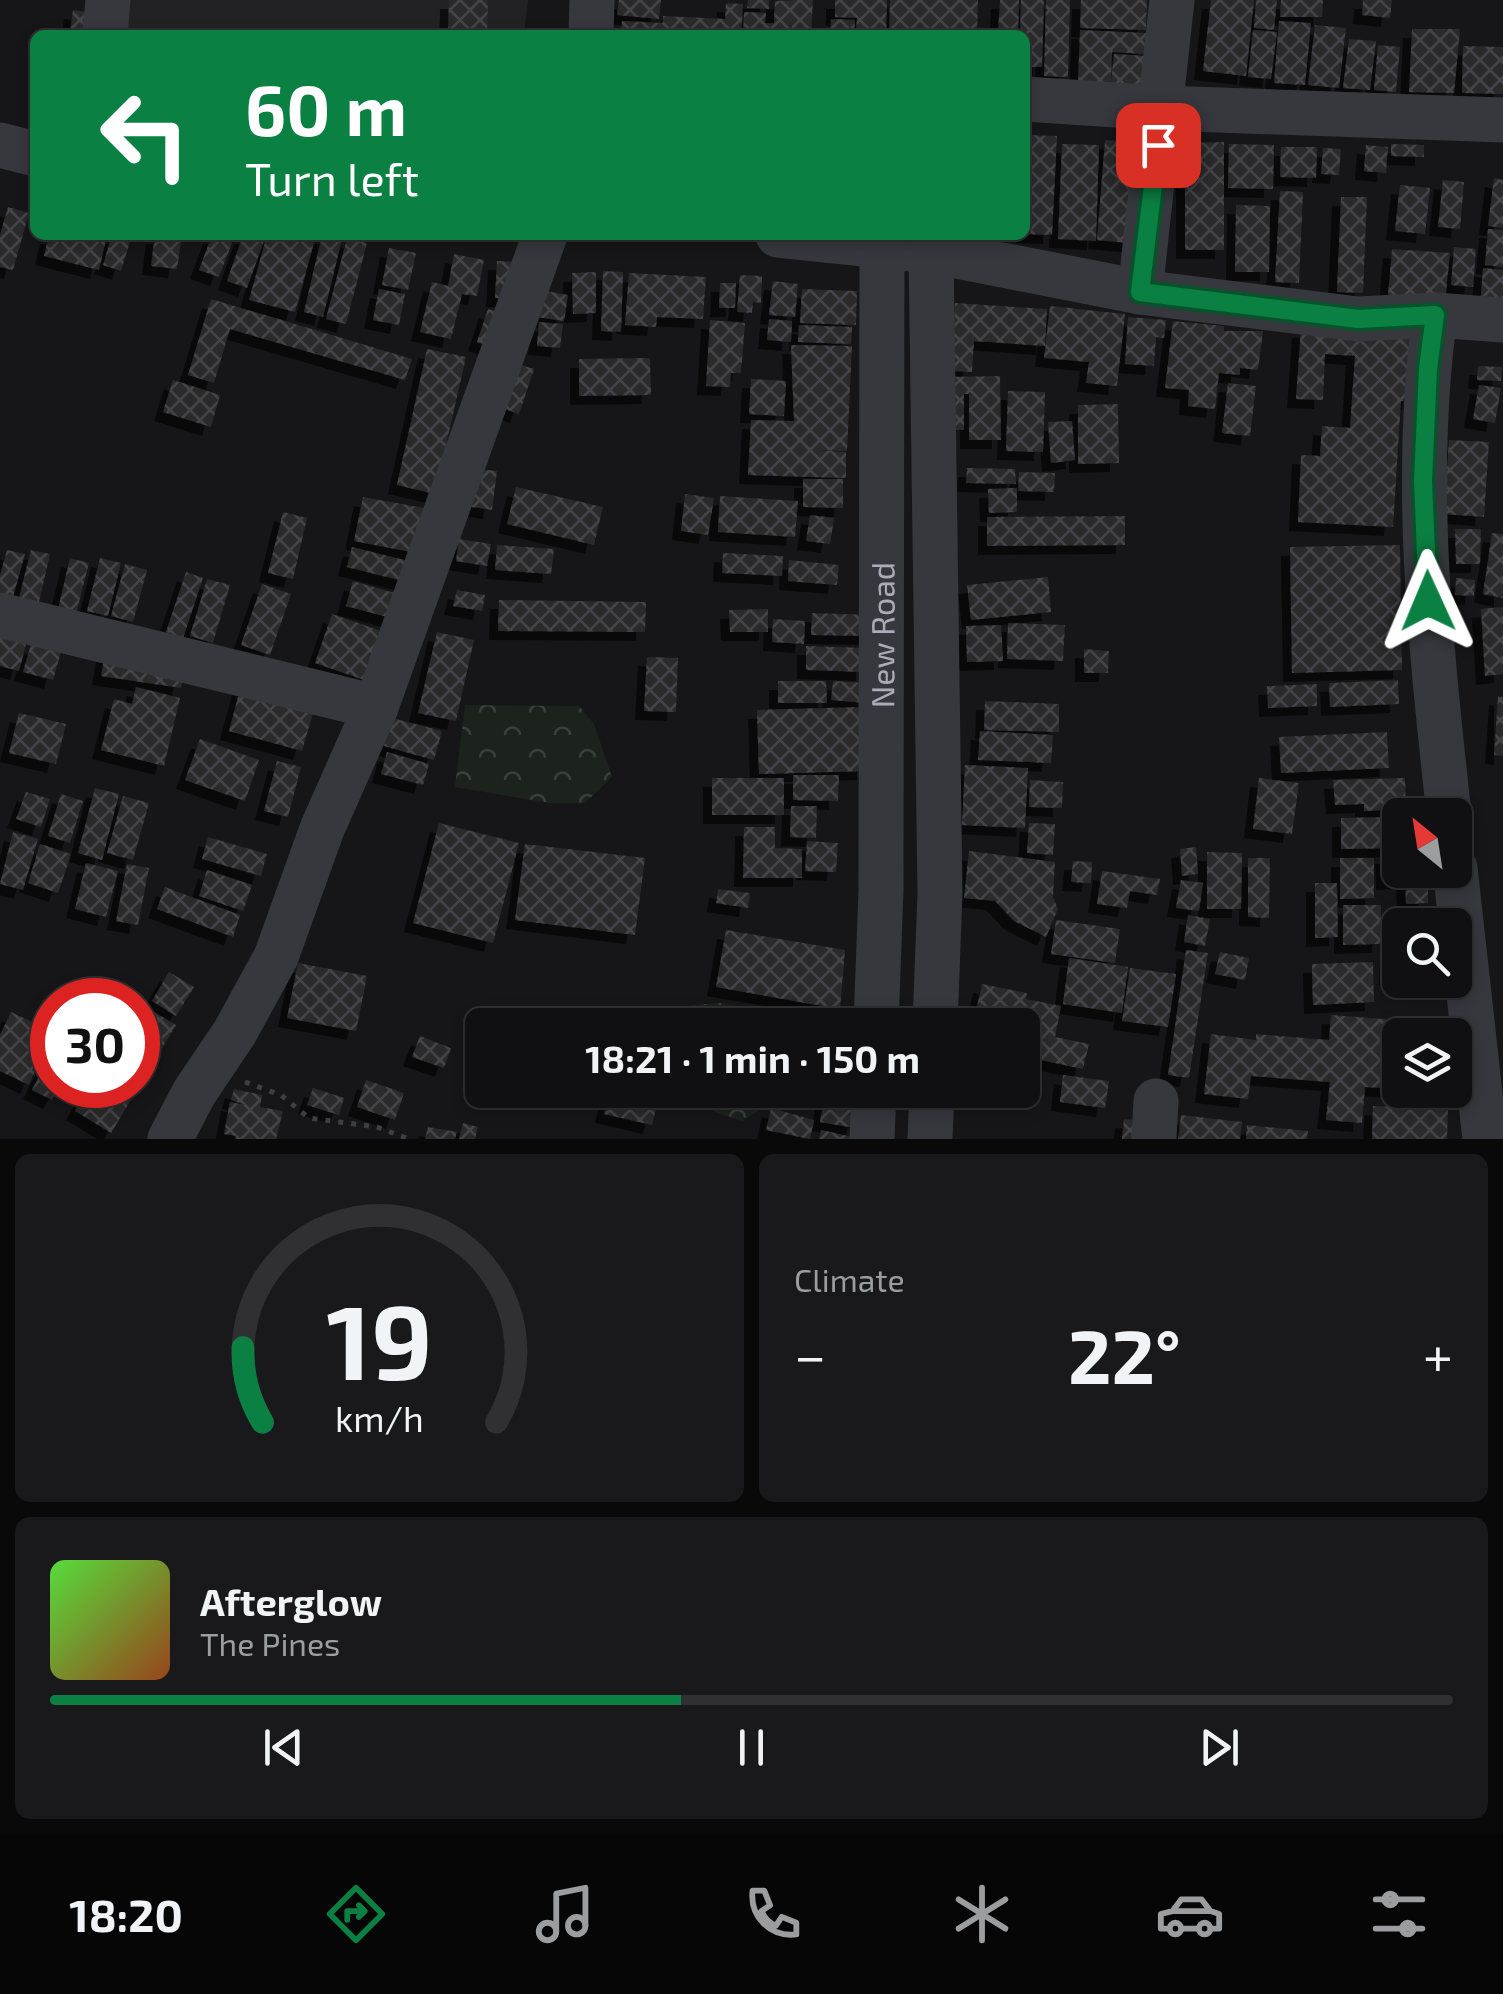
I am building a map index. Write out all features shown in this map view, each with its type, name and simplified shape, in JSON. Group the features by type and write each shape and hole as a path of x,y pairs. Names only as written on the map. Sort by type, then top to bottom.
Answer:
{"street":[{"path":"106,30 108,0"},
{"path":"592,0 592,30"},
{"path":"1140,292 1172,0"},
{"path":"1030,100 1503,120"},
{"path":"0,145 30,153"},
{"path":"170,1139 276,957 322,829 376,708 543,240"},
{"path":"825,240 932,250 1140,292 1358,319 1435,315 1503,320"},
{"name":"New Road","path":"877,1008 881,890 882,246"},
{"name":"New Road","path":"932,250 940,892 936,1008"},
{"path":"1435,315 1428,369 1423,481 1428,622 1447,798"},
{"path":"0,615 376,708"},
{"path":"1457,888 1485,1139"},
{"path":"881,890 940,892"},
{"path":"872,1139 873,1108"},
{"path":"930,1139 931,1108"}],"path":[{"path":"209,1070 281,1094 309,1118 377,1127 409,1139"}],"shaded area":[{"path":"121,0 528,0 525,30 116,30"}],"green space":[{"path":"465,705 579,706 594,724 612,777 585,803 550,803 455,787"},
{"path":"720,1003 745,1008 680,1008"},
{"path":"707,1108 763,1108 742,1121"}],"building":[{"path":"449,0 488,0 487,30 448,30"},
{"path":"619,0 661,0 659,19 617,15"},
{"path":"748,0 769,0 769,9 747,8"},
{"path":"813,0 811,30 792,30 791,23 790,30 743,30 744,12 766,13 765,23 774,23 775,1"},
{"path":"835,0 887,0 886,30 856,30 857,18 835,17"},
{"path":"890,0 978,0 977,30 889,30"},
{"path":"1000,0 1019,0 1018,30 998,30"},
{"path":"1021,0 1044,0 1042,67 1030,67 1030,30 1020,30"},
{"path":"1046,0 1070,0 1068,77 1044,76"},
{"path":"1081,0 1147,0 1146,30 1080,28"},
{"path":"1211,0 1254,0 1246,76 1203,71"},
{"path":"1256,0 1277,0 1274,30 1254,28"},
{"path":"1281,0 1323,0 1322,17 1280,17"},
{"path":"1363,0 1392,0 1390,18 1362,15"},
{"path":"726,3 743,4 741,30 621,30 622,21 663,23 663,16 725,19"},
{"path":"73,10 95,13 93,30 70,30"},
{"path":"831,19 855,20 854,30 830,30"},
{"path":"1279,21 1311,23 1305,85 1274,83"},
{"path":"1315,25 1346,28 1339,88 1308,85"},
{"path":"1412,29 1460,29 1454,93 1409,92"},
{"path":"1080,30 1146,33 1146,54 1112,52 1111,82 1114,54 1147,56 1146,89 1078,85"},
{"path":"1253,30 1277,32 1271,79 1248,77"},
{"path":"1349,39 1376,41 1370,90 1343,88"},
{"path":"1378,45 1400,47 1396,92 1374,90"},
{"path":"1463,46 1503,47 1503,94 1462,93"},
{"path":"1030,135 1057,136 1052,235 1030,234"},
{"path":"1105,140 1147,143 1139,244 1097,240"},
{"path":"1224,142 1224,250 1185,250 1185,143"},
{"path":"1062,144 1099,145 1096,241 1058,239"},
{"path":"1229,144 1274,145 1273,189 1228,188"},
{"path":"1391,144 1424,145 1424,157 1391,156"},
{"path":"1366,145 1388,147 1386,173 1364,171"},
{"path":"1281,147 1317,147 1316,178 1280,177"},
{"path":"1323,148 1341,149 1339,175 1321,174"},
{"path":"1494,178 1503,180 1503,228 1488,226"},
{"path":"1443,180 1464,182 1460,229 1438,227"},
{"path":"1400,185 1430,188 1425,234 1395,231"},
{"path":"1280,191 1303,192 1299,283 1275,282"},
{"path":"1341,197 1367,197 1363,293 1337,292"},
{"path":"1236,205 1270,206 1269,272 1235,272"},
{"path":"8,207 29,213 13,270 0,267 0,235"},
{"path":"1488,229 1503,230 1503,267 1485,265"},
{"path":"48,240 106,240 99,270 44,256"},
{"path":"110,240 130,240 121,271 103,265"},
{"path":"154,240 181,240 177,269 151,266"},
{"path":"210,240 233,240 219,277 199,270"},
{"path":"241,240 264,240 247,288 227,281"},
{"path":"266,240 315,240 295,312 249,300"},
{"path":"321,240 342,240 323,317 304,312"},
{"path":"346,240 367,243 346,324 326,319"},
{"path":"1454,247 1476,249 1473,287 1451,285"},
{"path":"389,248 416,253 408,290 382,285"},
{"path":"1392,249 1450,253 1445,301 1388,296"},
{"path":"454,254 484,260 477,296 462,294 451,339 420,332 432,282 448,286"},
{"path":"497,261 521,262 520,299 495,298"},
{"path":"1483,268 1503,270 1503,309 1480,307"},
{"path":"603,271 623,272 621,332 601,331"},
{"path":"596,272 596,313 573,314 572,273"},
{"path":"629,273 706,277 703,319 657,317 656,327 625,325"},
{"path":"740,275 762,276 761,303 753,302 752,313 737,312"},
{"path":"773,281 798,284 795,317 769,315"},
{"path":"720,283 736,283 735,308 719,308"},
{"path":"379,289 405,294 399,325 373,320"},
{"path":"802,289 857,291 856,325 800,323"},
{"path":"540,290 568,295 564,321 536,317"},
{"path":"211,299 412,359 405,380 230,329 214,383 188,375"},
{"path":"955,303 1047,309 1045,346 974,341 972,372 951,371"},
{"path":"1050,306 1125,314 1117,386 1086,383 1089,362 1044,358"},
{"path":"488,309 508,315 497,349 477,342"},
{"path":"1128,317 1166,320 1164,338 1156,337 1154,366 1125,364"},
{"path":"769,319 792,321 791,342 767,340"},
{"path":"710,320 745,323 741,373 731,373 730,387 706,386"},
{"path":"1173,321 1224,326 1224,331 1263,331 1258,370 1240,368 1240,375 1219,373 1215,409 1188,406 1189,390 1165,388"},
{"path":"539,322 563,324 560,348 537,346"},
{"path":"799,325 852,327 851,344 798,342"},
{"path":"1301,329 1421,336 1411,401 1401,401 1393,527 1298,522 1301,455 1320,456 1322,426 1350,428 1355,356 1325,354 1323,400 1296,399"},
{"path":"791,345 852,346 847,451 814,450 846,452 846,478 748,475 751,420 794,421"},
{"path":"427,349 466,357 435,494 397,485"},
{"path":"650,358 651,395 579,396 579,359"},
{"path":"517,364 534,369 519,414 502,408"},
{"path":"1478,366 1502,367 1501,381 1477,380"},
{"path":"1000,376 1001,440 969,440 969,394 964,394 964,430 949,430 949,377"},
{"path":"751,379 786,381 784,416 749,414"},
{"path":"173,380 220,395 211,427 163,412"},
{"path":"1228,383 1256,386 1250,436 1222,433"},
{"path":"1479,385 1501,388 1495,423 1473,419"},
{"path":"1008,391 1045,392 1043,452 1006,451"},
{"path":"1118,404 1119,463 1078,464 1078,405"},
{"path":"1072,421 1075,460 1051,463 1048,422"},
{"path":"1449,440 1489,442 1484,517 1444,514"},
{"path":"471,468 497,471 492,510 465,506"},
{"path":"967,468 1015,469 1016,484 966,483"},
{"path":"1019,472 1055,473 1054,492 1018,491"},
{"path":"803,479 843,479 843,508 803,507"},
{"path":"516,487 603,507 594,545 507,524"},
{"path":"1017,488 1017,512 989,513 988,489"},
{"path":"685,494 714,498 708,535 681,531"},
{"path":"720,496 798,501 795,537 718,532"},
{"path":"363,497 424,508 416,553 354,541"},
{"path":"283,512 307,518 293,579 268,573"},
{"path":"810,515 834,518 830,544 806,541"},
{"path":"1125,516 1125,545 987,546 987,517"},
{"path":"1455,529 1481,529 1480,564 1456,564"},
{"path":"1492,533 1503,534 1503,598 1483,594"},
{"path":"459,539 491,544 487,566 456,561"},
{"path":"497,545 554,549 551,574 495,570"},
{"path":"1400,545 1402,670 1292,673 1290,547"},
{"path":"352,547 412,562 407,582 347,567"},
{"path":"7,550 25,554 11,604 0,601 0,575"},
{"path":"31,550 50,554 37,611 17,606"},
{"path":"723,553 783,556 782,576 722,573"},
{"path":"70,558 89,563 74,622 56,618"},
{"path":"100,558 121,563 108,616 87,611"},
{"path":"789,560 839,565 837,585 788,581"},
{"path":"125,564 147,570 133,622 111,616"},
{"path":"186,572 203,578 183,638 166,632"},
{"path":"1048,577 1051,612 971,620 967,585"},
{"path":"1456,578 1475,580 1474,596 1455,595"},
{"path":"207,579 230,585 213,643 190,636"},
{"path":"353,581 398,594 391,618 346,606"},
{"path":"262,584 291,594 270,655 241,645"},
{"path":"457,590 485,595 482,611 453,606"},
{"path":"499,600 646,602 645,632 498,631"},
{"path":"1503,607 1503,674 1485,676 1481,609"},
{"path":"768,609 768,632 730,632 729,610"},
{"path":"812,613 871,615 871,636 811,635"},
{"path":"332,614 387,633 370,682 315,663"},
{"path":"773,619 805,621 804,644 772,642"},
{"path":"1008,623 1065,625 1063,661 1007,659"},
{"path":"1001,625 1003,661 967,662 966,626"},
{"path":"0,630 28,637 19,671 0,666"},
{"path":"437,632 474,640 456,721 418,713"},
{"path":"31,644 61,652 53,680 23,672"},
{"path":"806,646 865,648 865,672 806,670"},
{"path":"1084,649 1109,651 1108,673 1084,673"},
{"path":"105,653 185,665 181,688 101,676"},
{"path":"647,657 678,658 676,712 644,711"},
{"path":"1398,680 1399,704 1330,707 1329,683"},
{"path":"778,681 826,681 827,703 778,703"},
{"path":"833,681 868,683 866,703 831,700"},
{"path":"242,682 316,703 302,751 229,731"},
{"path":"1317,684 1317,706 1268,708 1267,686"},
{"path":"136,687 180,698 164,766 101,750 114,699 132,704"},
{"path":"1498,696 1503,697 1503,756 1494,755"},
{"path":"985,701 1059,704 1059,732 984,730"},
{"path":"865,707 866,771 759,774 757,710"},
{"path":"19,713 66,724 56,764 9,753"},
{"path":"392,718 442,731 434,760 384,746"},
{"path":"980,731 1053,735 1051,763 978,760"},
{"path":"1387,732 1389,768 1281,773 1279,737"},
{"path":"200,739 259,760 245,801 185,780"},
{"path":"387,752 429,764 423,785 381,774"},
{"path":"277,761 301,767 288,817 264,811"},
{"path":"965,765 1028,768 1025,828 962,825"},
{"path":"793,775 839,775 838,801 793,800"},
{"path":"712,778 784,778 784,815 712,815"},
{"path":"1259,778 1299,783 1292,834 1253,829"},
{"path":"1405,778 1406,798 1382,798 1382,810 1364,811 1364,804 1335,805 1333,780"},
{"path":"1030,780 1063,782 1062,808 1029,807"},
{"path":"95,788 119,794 102,860 78,853"},
{"path":"26,792 50,799 41,827 16,819"},
{"path":"61,794 83,801 70,843 48,836"},
{"path":"123,796 149,803 133,860 107,853"},
{"path":"791,806 817,806 816,838 790,837"},
{"path":"1382,817 1382,848 1341,849 1341,818"},
{"path":"439,823 519,843 493,943 413,923"},
{"path":"1029,823 1055,824 1053,855 1027,853"},
{"path":"744,827 775,827 775,848 802,849 802,878 743,878"},
{"path":"13,832 38,839 23,890 0,884"},
{"path":"208,837 267,854 261,876 202,859"},
{"path":"807,841 838,843 836,872 805,871"},
{"path":"40,844 71,854 58,893 28,883"},
{"path":"525,844 645,858 635,935 515,920"},
{"path":"1196,847 1198,874 1182,876 1180,849"},
{"path":"969,851 1055,862 1053,897 1058,909 1046,937 1014,921 995,901 964,898"},
{"path":"1207,852 1242,853 1241,909 1207,909"},
{"path":"1248,858 1270,858 1269,918 1248,917"},
{"path":"1340,858 1374,858 1374,898 1340,899"},
{"path":"1073,861 1092,862 1091,883 1071,882"},
{"path":"86,863 118,871 106,917 75,909"},
{"path":"127,864 149,868 138,925 116,921"},
{"path":"207,870 252,885 243,911 199,896"},
{"path":"1102,871 1160,879 1157,895 1130,891 1127,908 1097,904"},
{"path":"1181,880 1203,883 1199,911 1176,908"},
{"path":"1315,883 1337,883 1338,937 1315,938"},
{"path":"165,887 240,915 233,937 157,909"},
{"path":"1405,888 1428,888 1428,903 1406,904"},
{"path":"718,889 750,893 748,908 716,903"},
{"path":"1343,905 1381,905 1381,944 1343,945"},
{"path":"1188,915 1210,919 1205,946 1184,942"},
{"path":"1056,920 1120,929 1115,963 1051,954"},
{"path":"726,930 845,950 840,1008 716,987"},
{"path":"1186,950 1208,953 1189,1078 1168,1075"},
{"path":"1220,952 1249,958 1245,980 1215,974"},
{"path":"1069,958 1128,967 1122,1013 1063,1004"},
{"path":"1373,962 1374,1002 1313,1005 1312,964"},
{"path":"298,963 367,976 356,1031 287,1018"},
{"path":"1130,968 1176,974 1168,1027 1122,1021"},
{"path":"169,972 194,987 176,1016 160,1006 160,987"},
{"path":"982,984 1027,993 1026,999 1061,1006 1055,1037 1089,1044 1083,1069 1040,1060 1040,1008 977,1008"},
{"path":"11,1012 30,1021 29,1085 0,1071 0,1035"},
{"path":"160,1015 176,1025 160,1052"},
{"path":"1331,1015 1382,1019 1382,1088 1365,1087 1362,1123 1326,1120 1330,1082 1251,1076 1248,1099 1204,1094 1211,1034 1256,1040 1256,1034 1329,1040"},
{"path":"420,1036 451,1048 444,1068 412,1057"},
{"path":"1063,1075 1109,1081 1105,1108 1060,1102"},
{"path":"366,1080 404,1093 395,1120 357,1107"},
{"path":"313,1088 344,1098 339,1115 307,1105"},
{"path":"234,1089 262,1095 260,1107 283,1111 276,1139 235,1139 236,1136 224,1134 230,1102 246,1105 231,1100"},
{"path":"1373,1106 1448,1108 1447,1139 1372,1139"},
{"path":"77,1108 126,1108 111,1133 75,1111"},
{"path":"606,1108 656,1108 652,1125 604,1114"},
{"path":"771,1108 814,1120 810,1139 766,1130"},
{"path":"823,1108 859,1108 855,1128 820,1122"},
{"path":"1181,1115 1242,1122 1240,1139 1178,1139"},
{"path":"1124,1119 1154,1122 1153,1139 1122,1139"},
{"path":"463,1123 478,1127 475,1139 459,1139"},
{"path":"1247,1125 1308,1131 1307,1139 1246,1139"},
{"path":"428,1127 457,1132 455,1139 425,1139"},
{"path":"821,1130 852,1137 852,1139 819,1139"}],"route":[{"path":"1158,145 1140,292 1358,319 1435,315 1428,369 1423,481 1428,601"}]}
